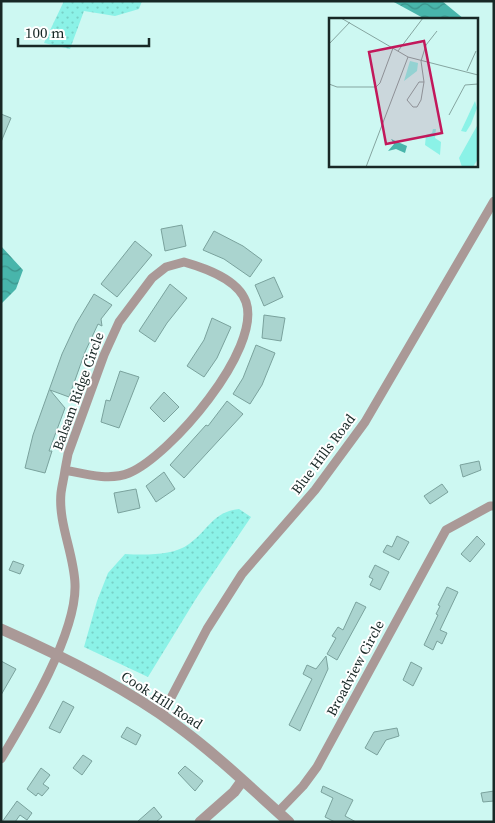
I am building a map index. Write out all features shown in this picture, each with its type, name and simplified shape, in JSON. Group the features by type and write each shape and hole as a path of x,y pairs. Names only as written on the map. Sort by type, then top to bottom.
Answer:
{"street":[{"name":"Blue Hills Road","path":"162,715 207,628 242,574 315,490 365,422 494,201"},
{"name":"Balsam Ridge Circle","path":"1,759 24,721 68,629 75,596 71,555 61,494 65,470 68,454 104,355 119,322 152,278 166,267 184,262 207,269 232,285 245,301 249,318 244,339 224,378 194,416 146,464 127,474 104,476 65,470"},
{"name":"Broadview Circle","path":"278,812 303,786 317,767 446,530 490,506 494,506"},
{"name":"Cook Hill Road","path":"1,629 56,655 162,715 195,740 289,822"},
{"path":"200,822 234,792 242,781"}],"shaded area":[{"path":"64,1 142,1 139,9 115,16 84,11 70,49 44,43"},
{"path":"239,509 251,517 197,597 148,677 84,647 97,601 108,573 125,554 158,554 175,551 196,539 211,522 223,514"}],"water":[{"path":"392,1 442,1 463,18 423,18"},
{"path":"1,246 23,270 16,289 1,304"}],"building":[{"path":"1,114 11,118 1,142"},
{"path":"182,225 186,246 165,251 161,229"},
{"path":"214,231 243,246 262,260 250,277 224,259 203,250"},
{"path":"135,241 152,255 117,297 101,284"},
{"path":"274,277 283,297 264,306 255,285"},
{"path":"170,284 187,298 155,342 139,331"},
{"path":"94,294 112,305 101,319 102,326 98,324 85,352 69,397 50,390 65,408 49,451 52,451 45,473 25,468 33,435 62,354 76,324"},
{"path":"264,315 285,318 281,341 262,338"},
{"path":"212,318 231,327 217,358 204,377 187,366 204,340"},
{"path":"256,345 275,353 262,385 250,404 233,394 243,378"},
{"path":"120,371 139,377 119,428 101,422 106,400 110,401"},
{"path":"164,392 179,407 164,422 150,408"},
{"path":"227,401 243,414 184,478 170,465 206,425 208,426"},
{"path":"479,461 481,470 463,477 460,465"},
{"path":"164,472 175,489 156,502 146,486"},
{"path":"442,484 448,492 430,504 424,496"},
{"path":"136,489 140,508 118,513 114,493"},
{"path":"397,536 409,542 399,560 383,552 387,545 392,547"},
{"path":"477,536 485,544 470,562 461,554"},
{"path":"13,561 24,565 20,574 9,570"},
{"path":"375,565 389,572 380,590 370,585 373,579 369,577"},
{"path":"447,587 458,592 440,630 447,633 442,644 437,641 433,650 424,645 438,615 436,614 440,606 438,605"},
{"path":"356,602 366,607 337,660 327,654 336,638 332,636 338,627 343,630"},
{"path":"326,656 328,669 300,731 289,725 312,679 303,674 307,665 316,669"},
{"path":"1,661 16,669 1,695"},
{"path":"411,662 422,668 413,686 403,680"},
{"path":"63,701 74,707 60,733 49,728"},
{"path":"127,727 141,735 136,745 121,737"},
{"path":"397,728 399,736 386,740 377,755 365,748 374,732"},
{"path":"83,755 92,761 82,775 73,768"},
{"path":"185,766 203,781 195,791 178,773"},
{"path":"41,768 50,775 43,784 49,788 42,796 38,793 36,796 27,789"},
{"path":"323,786 353,800 345,816 356,822 335,822 325,817 333,798 321,792"},
{"path":"494,791 494,801 483,802 481,793"},
{"path":"17,801 32,813 27,820 20,815 15,822 2,822"},
{"path":"154,807 162,817 156,822 137,822"}]}
